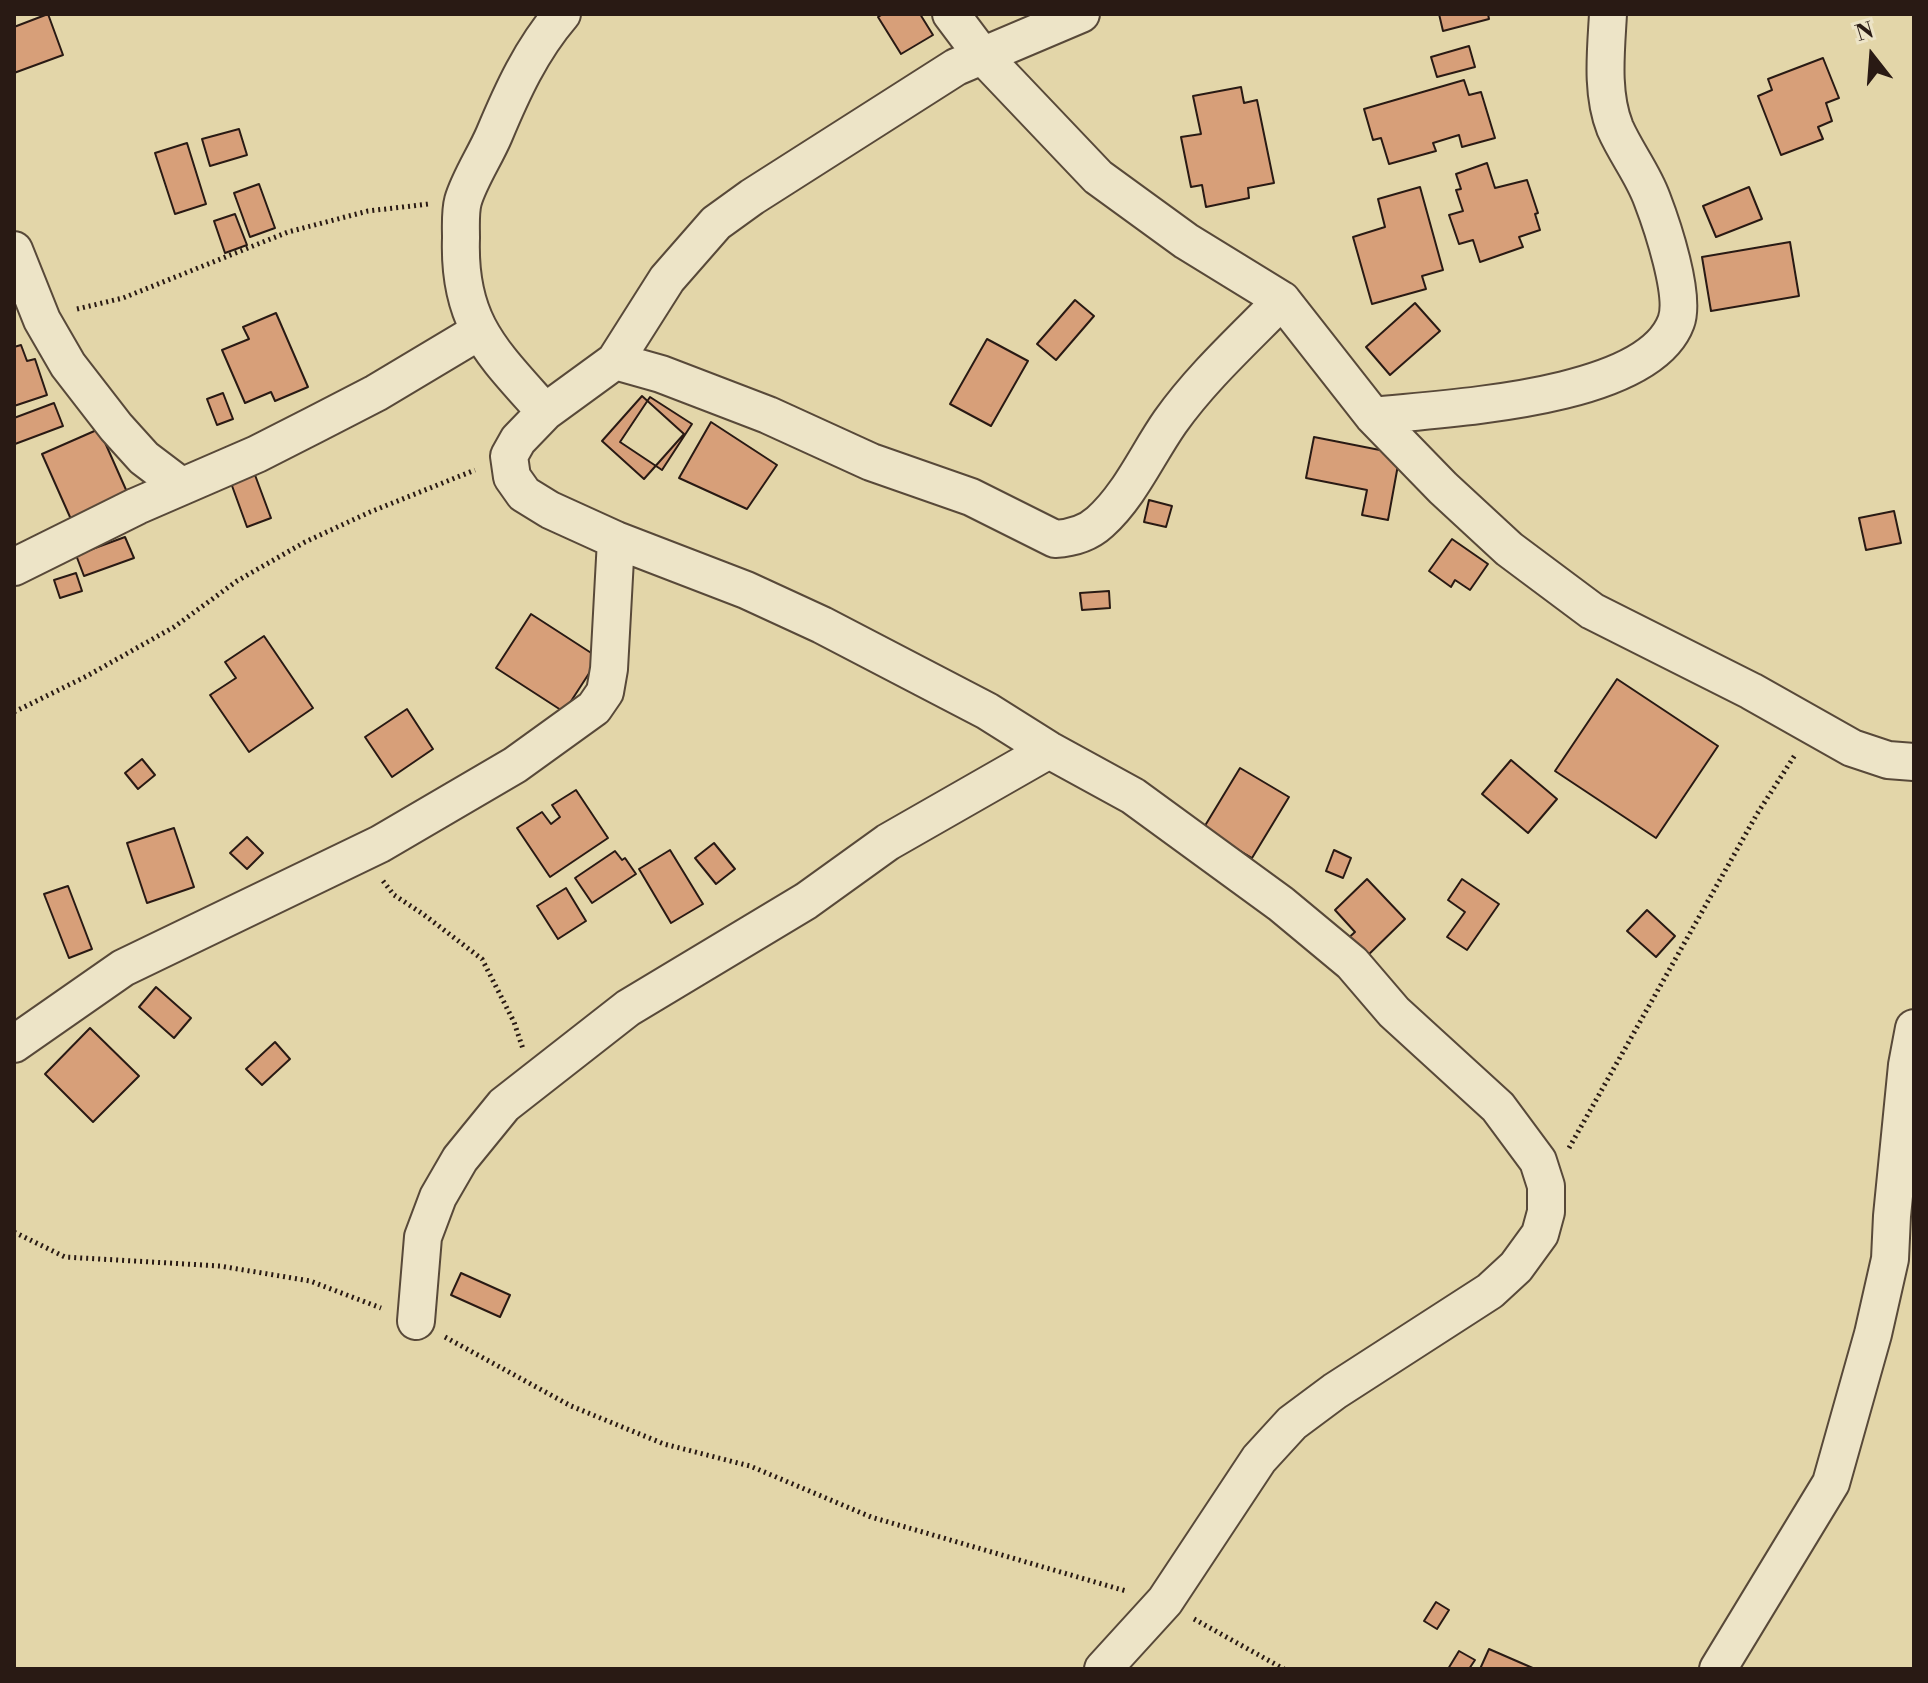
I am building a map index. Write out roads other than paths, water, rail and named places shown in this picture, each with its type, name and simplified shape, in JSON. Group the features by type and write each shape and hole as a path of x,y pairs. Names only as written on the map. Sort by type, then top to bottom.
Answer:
{"street":[{"path":"545,412 478,332 463,287 460,259 462,203 517,83 546,33 562,14"},
{"path":"951,14 981,54 1098,177 1128,202 1186,241 1282,300 1373,416 1443,488 1509,549 1592,611 1751,691 1852,748 1888,760 1914,762"},
{"path":"1081,14 956,67 716,223 667,279 615,361 545,412 518,440 509,456 512,477 524,494 550,510 616,540 746,590 822,625 987,711 1144,804 1281,904 1352,963 1394,1012 1498,1107 1538,1161 1546,1186 1546,1212 1540,1234 1516,1267 1490,1291 1335,1391 1292,1423 1259,1459 1165,1601 1103,1669"},
{"path":"1373,416 1566,390 1638,363 1657,350 1671,333 1679,307 1664,231 1651,194 1615,128 1609,107 1606,63 1608,14"},
{"path":"14,250 42,320 68,365 144,458 181,486"},
{"path":"615,361 661,374 768,415 871,462 971,497 1055,539 1067,538 1097,526 1111,511 1202,380 1282,300"},
{"path":"14,567 327,419 478,332"},
{"path":"14,1044 123,968 380,844 515,765 594,708 605,692 609,669 616,540"},
{"path":"416,1321 423,1237 438,1197 460,1159 504,1105 628,1008 806,901 888,842 1049,750"},
{"path":"1718,1669 1812,1519 1831,1483 1890,1259 1907,1065 1914,1028"},
{"path":"1892,1216 1914,1261"}]}
